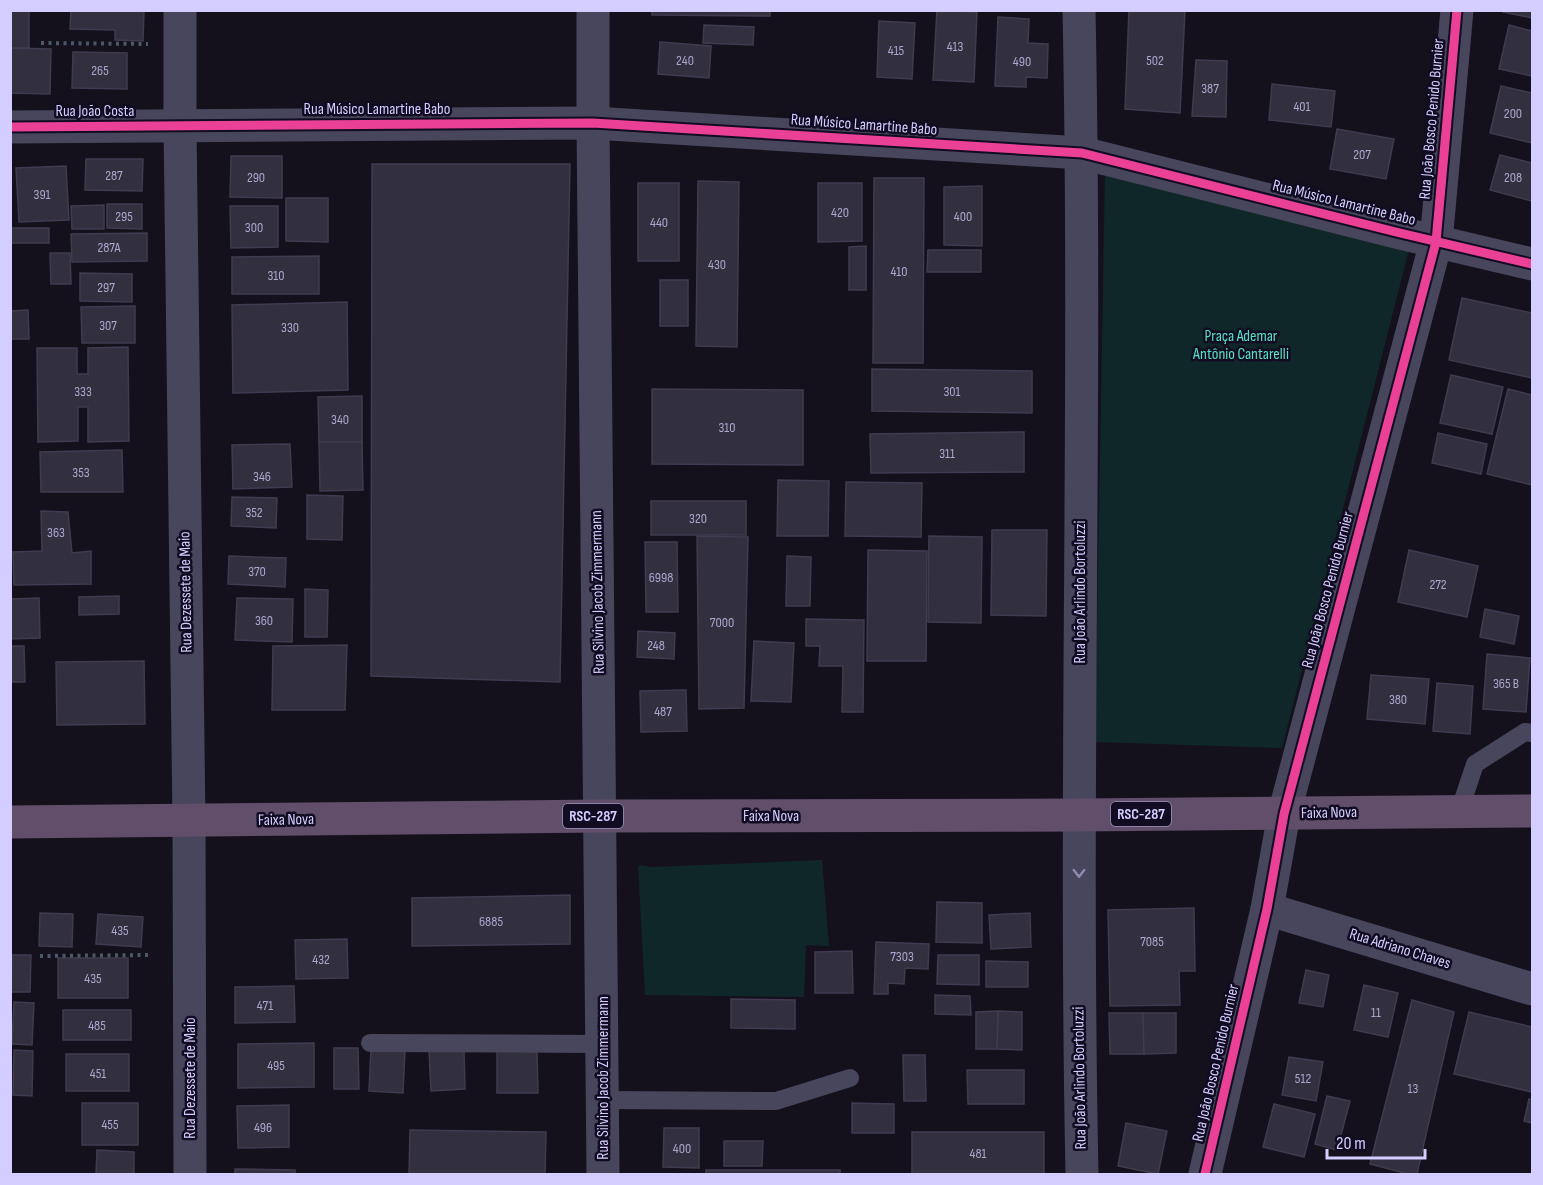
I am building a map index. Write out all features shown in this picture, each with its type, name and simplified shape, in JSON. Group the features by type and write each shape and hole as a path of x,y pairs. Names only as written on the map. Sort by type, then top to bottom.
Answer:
{"highway":[{"name":"Faixa Nova","path":"10,822 1533,811"}],"street":[{"name":"Rua Dezessete de Maio","path":"180,10 189,822 190,1174"},
{"name":"Rua Silvino Jacob Zimmermann","path":"593,10 603,1174"},
{"name":"Rua João Arlindo Bortoluzzi","path":"1079,10 1082,153 1079,815 1082,1174"},
{"name":"Rua João Bosco Penido Burnier","path":"1205,1174 1267,909 1284,814 1436,242 1457,10"},
{"name":"Rua Músico Lamartine Babo","path":"180,126 593,123 1082,153 1436,242 1533,264"},
{"name":"Rua João Costa","path":"10,127 180,126"},
{"name":"Rua Adriano Chaves","path":"1267,909 1533,988"}],"lane":[{"path":"1459,812 1475,764 1526,732 1533,733"},
{"path":"370,1043 603,1044"},
{"path":"603,1100 776,1101 850,1078"}],"path":[{"path":"41,43 180,44"},
{"path":"40,956 149,955"}],"green space":[{"name":"Praça Ademar Antônio Cantarelli","path":"1105,171 1411,242 1282,748 1095,742"},
{"path":"822,860 829,946 806,945 804,997 645,995 638,865 652,867"}],"building":[{"path":"10,10 29,10 29,48 10,48"},
{"path":"71,10 144,10 143,41 115,40 115,30 70,29"},
{"path":"652,10 770,10 770,16 652,15"},
{"path":"937,10 977,12 974,82 933,80"},
{"path":"1129,10 1185,10 1180,113 1125,109"},
{"path":"1504,10 1532,10 1532,18 1503,12"},
{"path":"998,17 1029,19 1028,43 1048,44 1047,78 1026,77 1026,87 995,86"},
{"path":"879,21 915,23 912,79 877,77"},
{"path":"704,25 754,27 753,45 703,43"},
{"path":"1509,25 1532,31 1532,76 1499,69"},
{"path":"660,42 711,46 709,78 658,74"},
{"path":"10,48 51,49 50,94 10,93"},
{"path":"73,52 127,53 127,89 72,88"},
{"path":"1196,60 1227,61 1226,117 1192,116"},
{"path":"1272,84 1335,91 1331,127 1269,120"},
{"path":"1501,86 1532,93 1532,143 1490,133"},
{"path":"1337,129 1394,139 1386,179 1330,169"},
{"path":"1500,155 1532,163 1532,201 1490,190"},
{"path":"231,156 282,156 282,198 230,197"},
{"path":"86,159 143,159 142,191 85,190"},
{"path":"372,164 570,164 560,682 371,676"},
{"path":"66,166 69,220 19,222 16,168"},
{"path":"874,178 924,178 923,363 873,363"},
{"path":"698,181 739,182 737,347 696,346"},
{"path":"638,183 679,183 679,261 638,261"},
{"path":"818,183 862,183 862,241 818,242"},
{"path":"982,186 982,246 944,245 944,187"},
{"path":"286,198 328,198 328,242 286,241"},
{"path":"107,204 142,204 142,229 107,228"},
{"path":"104,205 104,229 72,229 71,206"},
{"path":"230,206 278,206 278,247 231,248"},
{"path":"10,228 49,228 49,243 10,243"},
{"path":"147,233 147,261 72,262 71,234"},
{"path":"866,246 866,290 849,290 849,247"},
{"path":"928,250 981,250 981,272 927,272"},
{"path":"50,253 70,253 71,284 51,284"},
{"path":"319,256 319,294 232,294 232,257"},
{"path":"80,273 132,274 132,302 80,301"},
{"path":"660,280 688,280 688,326 660,326"},
{"path":"1462,298 1532,313 1532,378 1449,360"},
{"path":"347,302 348,390 233,393 232,305"},
{"path":"135,306 135,343 82,343 81,307"},
{"path":"28,310 29,339 10,339 10,311"},
{"path":"128,347 129,441 88,442 88,407 78,407 78,441 38,442 37,348 77,348 77,374 88,374 88,348"},
{"path":"872,369 1032,371 1032,413 872,411"},
{"path":"1451,375 1503,387 1492,434 1440,423"},
{"path":"652,389 803,390 803,465 652,464"},
{"path":"1508,389 1532,395 1532,485 1487,474"},
{"path":"362,396 362,442 319,442 318,397"},
{"path":"1024,432 1024,472 871,473 870,434"},
{"path":"1438,433 1487,444 1481,474 1432,463"},
{"path":"319,442 362,442 363,490 320,491"},
{"path":"290,444 292,487 233,489 232,445"},
{"path":"122,450 123,492 41,492 40,452"},
{"path":"778,480 829,481 828,536 777,536"},
{"path":"846,482 922,483 921,537 845,536"},
{"path":"307,495 343,496 342,540 307,539"},
{"path":"232,497 277,498 276,528 231,526"},
{"path":"651,501 746,501 746,535 651,535"},
{"path":"41,511 68,512 72,553 91,551 91,584 14,585 13,552 42,551"},
{"path":"992,530 1047,530 1046,616 991,615"},
{"path":"697,536 748,537 744,708 699,709"},
{"path":"929,536 982,537 981,623 928,622"},
{"path":"645,542 677,542 678,612 646,612"},
{"path":"868,550 927,551 926,661 867,661"},
{"path":"1409,550 1478,566 1467,617 1398,602"},
{"path":"229,556 286,558 285,587 228,584"},
{"path":"787,556 811,557 810,606 786,606"},
{"path":"305,589 328,590 327,637 305,637"},
{"path":"119,596 119,614 79,615 79,597"},
{"path":"39,598 40,638 10,639 10,599"},
{"path":"237,598 293,599 292,642 235,640"},
{"path":"1485,609 1519,616 1514,644 1480,637"},
{"path":"806,619 864,620 863,712 842,712 843,666 819,666 820,646 806,646"},
{"path":"638,631 675,633 674,659 637,657"},
{"path":"754,641 794,643 791,702 751,701"},
{"path":"347,645 345,710 272,710 273,646"},
{"path":"10,646 24,646 25,682 10,682"},
{"path":"1487,654 1530,658 1526,712 1483,709"},
{"path":"144,661 145,724 57,725 56,662"},
{"path":"1371,675 1429,679 1425,724 1367,719"},
{"path":"1437,683 1473,686 1470,734 1433,731"},
{"path":"686,690 687,731 641,732 640,691"},
{"path":"570,895 570,944 412,946 412,898"},
{"path":"937,902 982,903 982,943 936,942"},
{"path":"1194,908 1195,971 1179,971 1180,1005 1110,1006 1108,910"},
{"path":"40,913 73,914 72,947 39,946"},
{"path":"1030,913 1031,947 991,949 989,915"},
{"path":"98,914 143,917 141,947 96,944"},
{"path":"347,939 348,978 296,979 295,940"},
{"path":"876,942 929,944 928,969 905,968 904,984 888,983 888,994 874,994"},
{"path":"852,951 853,993 815,993 815,952"},
{"path":"12,955 31,955 30,992 11,992"},
{"path":"938,955 979,955 979,985 937,984"},
{"path":"58,958 128,958 128,998 58,998"},
{"path":"986,961 1028,962 1028,987 986,987"},
{"path":"1306,970 1329,975 1323,1007 1299,1003"},
{"path":"1364,985 1398,993 1388,1037 1354,1030"},
{"path":"294,986 295,1022 235,1023 235,987"},
{"path":"935,995 970,996 971,1015 935,1014"},
{"path":"731,999 795,1000 795,1029 731,1028"},
{"path":"1412,1000 1454,1012 1417,1174 1408,1174 1370,1164"},
{"path":"14,1002 34,1003 32,1045 12,1044"},
{"path":"63,1010 131,1010 131,1040 63,1040"},
{"path":"998,1011 1022,1012 1022,1050 997,1049"},
{"path":"998,1011 997,1049 976,1049 976,1012"},
{"path":"1469,1012 1532,1027 1532,1092 1454,1074"},
{"path":"1109,1013 1143,1013 1144,1054 1110,1054"},
{"path":"1143,1013 1176,1013 1176,1053 1144,1054"},
{"path":"314,1043 314,1087 238,1088 238,1044"},
{"path":"334,1048 358,1048 359,1089 334,1089"},
{"path":"371,1049 405,1050 403,1093 369,1091"},
{"path":"14,1050 33,1051 32,1096 13,1095"},
{"path":"464,1050 465,1089 431,1091 429,1051"},
{"path":"497,1050 537,1050 538,1093 497,1093"},
{"path":"66,1054 129,1054 129,1091 66,1091"},
{"path":"903,1055 925,1055 926,1101 904,1101"},
{"path":"1289,1057 1323,1062 1316,1101 1282,1095"},
{"path":"967,1070 1024,1070 1024,1104 968,1104"},
{"path":"1327,1096 1350,1101 1337,1150 1315,1144"},
{"path":"1529,1099 1532,1100 1532,1123 1524,1121"},
{"path":"82,1103 138,1103 138,1145 82,1145"},
{"path":"852,1103 894,1104 894,1133 852,1133"},
{"path":"1274,1104 1315,1114 1304,1157 1263,1147"},
{"path":"289,1105 289,1147 238,1148 237,1106"},
{"path":"1126,1123 1167,1131 1158,1174 1118,1166"},
{"path":"664,1128 699,1128 699,1168 663,1167"},
{"path":"410,1130 546,1132 545,1174 409,1174"},
{"path":"912,1132 1044,1132 1044,1174 912,1174"},
{"path":"724,1141 763,1141 762,1166 724,1166"},
{"path":"97,1150 134,1152 134,1174 96,1174"},
{"path":"235,1169 295,1170 295,1174 235,1174"},
{"path":"706,1170 840,1170 840,1174 706,1174"}],"cycle path":[{"path":"1205,1174 1267,909 1284,814 1436,242 1457,10"},
{"path":"10,127 593,123 1082,153 1532,264"}]}
